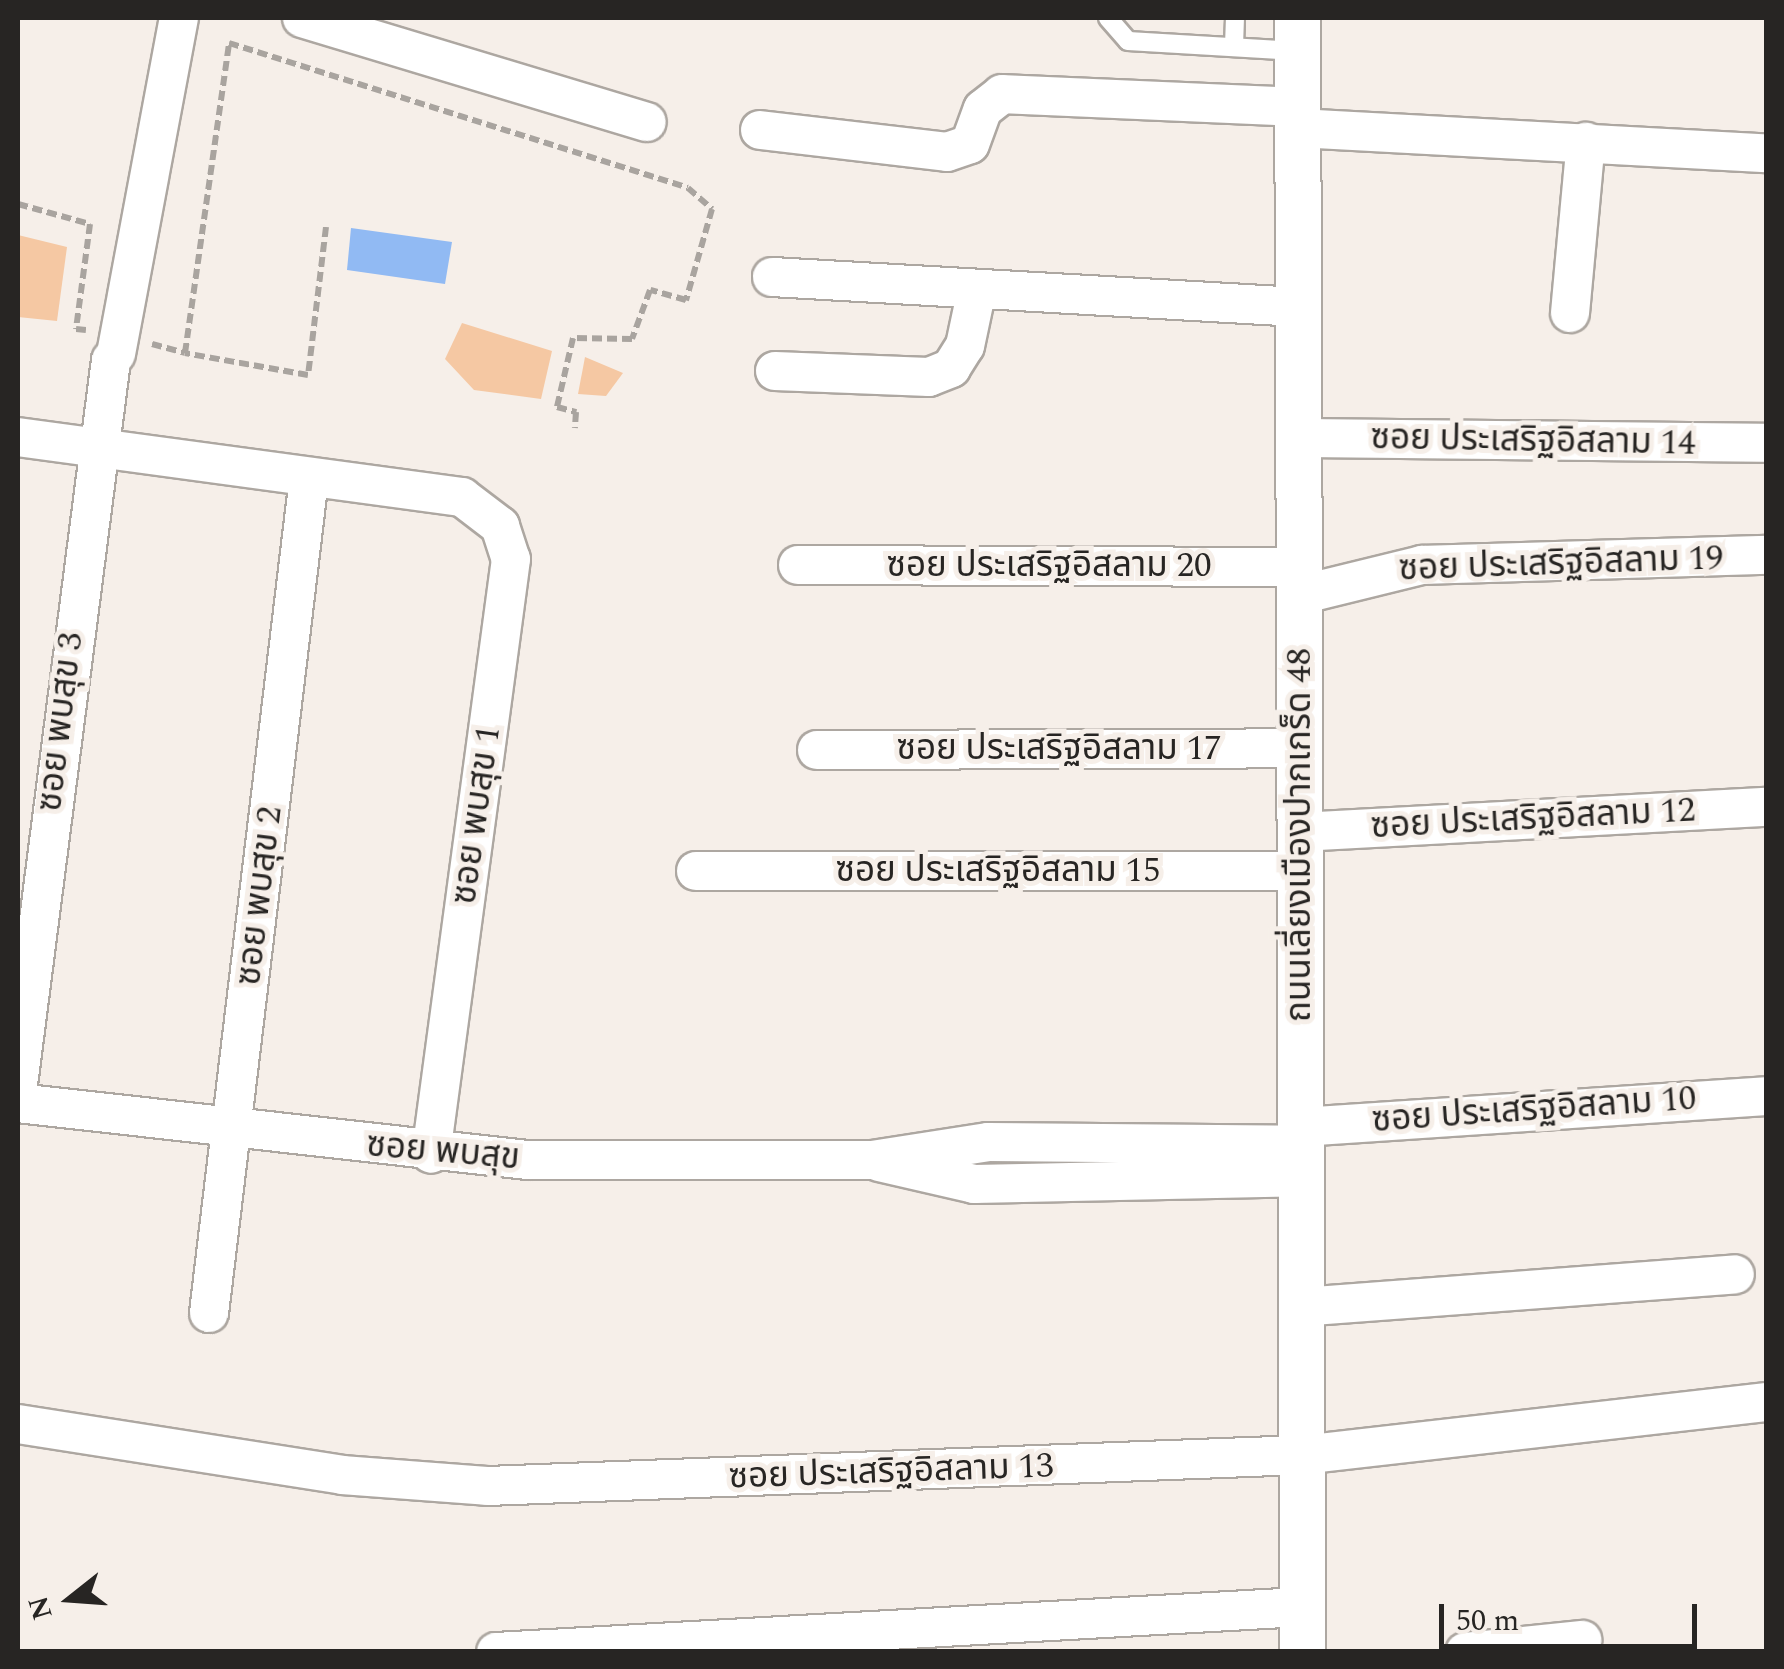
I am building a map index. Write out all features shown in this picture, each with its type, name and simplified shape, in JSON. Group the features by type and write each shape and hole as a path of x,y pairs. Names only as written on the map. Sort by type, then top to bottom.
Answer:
{"street":[{"name":"ซอย พบสุข 3","path":"18,1084 94,448 180,18"},
{"path":"302,18 647,122"},
{"name":"ถนนเลี่ยงเมืองปากเกร็ด 48","path":"1297,34 1302,1630"},
{"path":"760,130 948,152 970,144 982,109 1002,94 1766,153"},
{"path":"1570,313 1586,142"},
{"path":"772,277 1298,307"},
{"path":"775,371 929,377 951,368 965,346 978,288"},
{"path":"18,437 309,478"},
{"name":"ซอย ประเสริฐอิสลาม 14","path":"1299,438 1766,443"},
{"name":"ซอย พบสุข 1","path":"309,478 462,498 500,526 511,559 431,1154"},
{"name":"ซอย พบสุข 2","path":"208,1313 309,478"},
{"name":"ซอย ประเสริฐอิสลาม 19","path":"1300,581 1422,565 1766,556"},
{"name":"ซอย ประเสริฐอิสลาม 20","path":"798,565 1300,581"},
{"name":"ซอย ประเสริฐอิสลาม 17","path":"817,750 1300,748"},
{"name":"ซอย ประเสริฐอิสลาม 12","path":"1300,852 1766,807"},
{"name":"ซอย ประเสริฐอิสลาม 15","path":"696,871 1300,852"},
{"name":"ซอย ประเสริฐอิสลาม 10","path":"1300,1150 1766,1096"},
{"name":"ซอย พบสุข","path":"18,1104 431,1154 872,1160 974,1184 1300,1150"},
{"path":"1301,1307 1735,1274"},
{"name":"ซอย ประเสริฐอิสลาม 13","path":"18,1424 342,1476 488,1486 1302,1454 1766,1402"},
{"path":"496,1652 1302,1630"},
{"path":"1464,1652 1582,1640"}],"lane":[{"path":"1108,18 1128,41 1234,46 1297,34"},
{"path":"1234,46 1235,18"}],"path":[{"path":"326,227 308,375 185,353 229,43 688,188 712,209 686,300 650,290 632,339 573,338 557,407 576,412 575,428"}],"shaded area":[{"path":"18,235 67,247 57,321 18,317"},
{"path":"462,323 552,351 541,399 474,390 445,359"},
{"path":"585,357 623,373 606,396 578,394"}],"water":[{"path":"351,228 452,242 445,284 347,270"}]}
